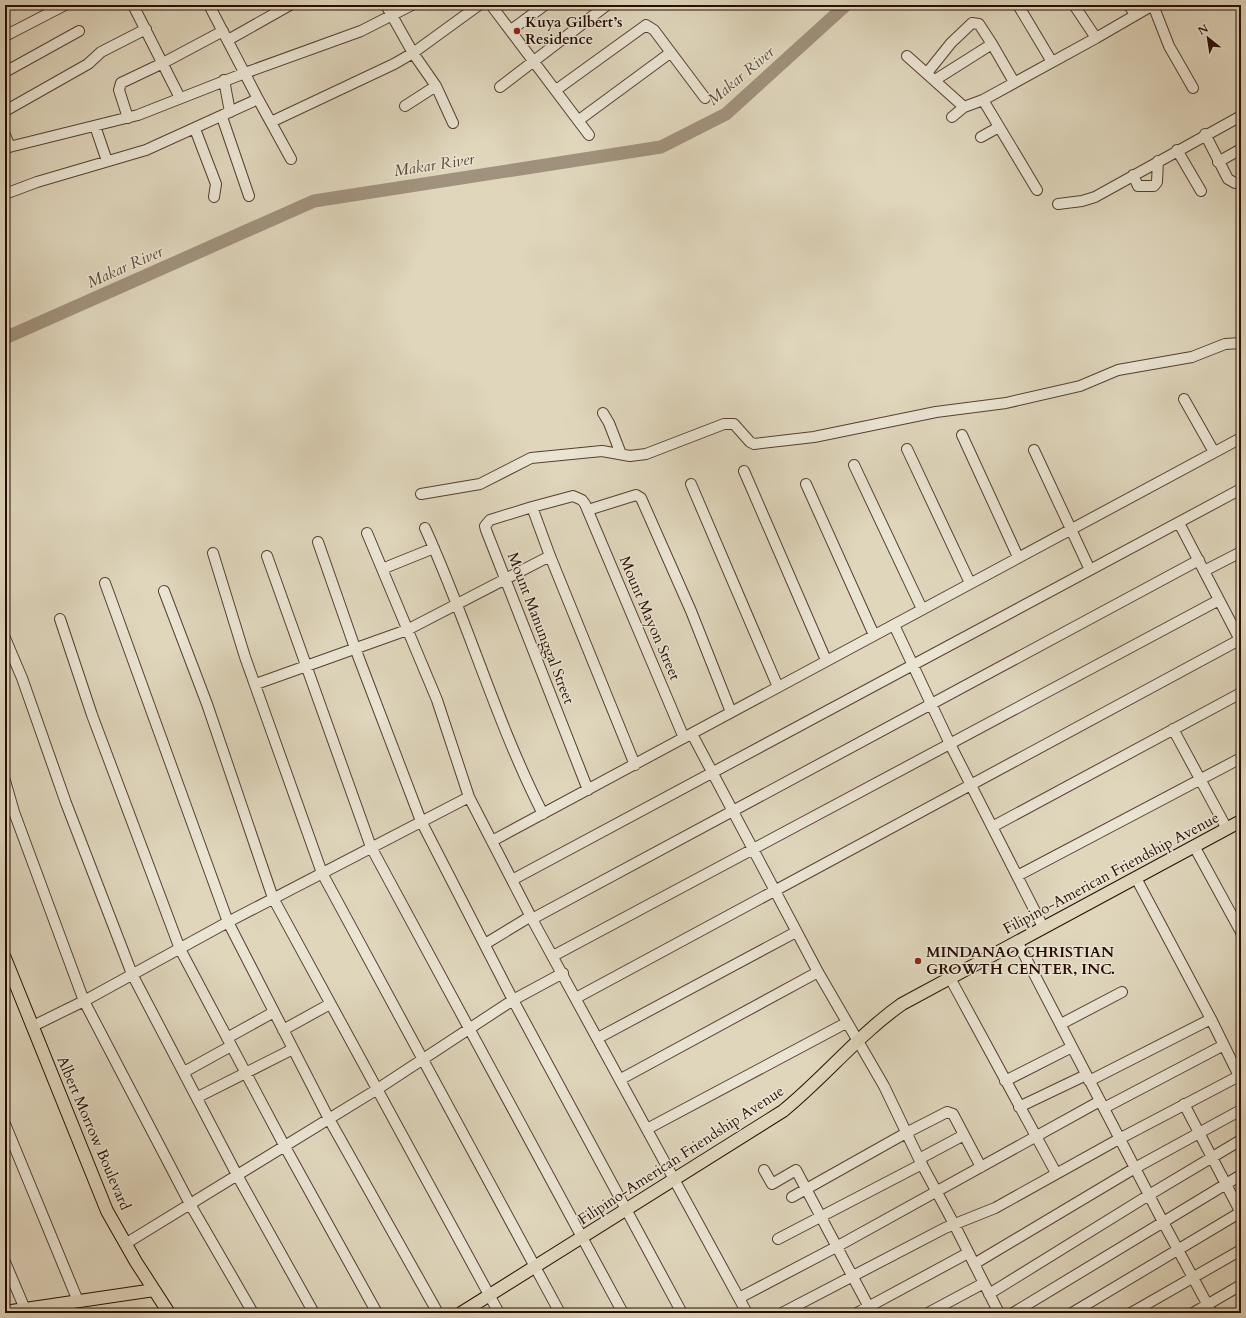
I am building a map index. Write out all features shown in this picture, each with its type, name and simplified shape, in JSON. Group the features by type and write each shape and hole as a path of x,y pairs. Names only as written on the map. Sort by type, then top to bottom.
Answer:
{"main road":[{"name":"Filipino-American Friendship Avenue","path":"462,1313 628,1210 783,1111 810,1088 879,1021 898,1007 1043,927 1241,821"},
{"name":"Albert Morrow Boulevard","path":"5,958 107,1210 125,1244 169,1313"},
{"path":"5,1312 154,1290"}],"street":[{"path":"6,34 65,5"},
{"path":"133,5 180,98"},
{"path":"209,5 291,159"},
{"path":"128,118 119,90 121,83 290,5"},
{"path":"386,5 413,53 436,86 453,123"},
{"path":"5,135 7,148 128,118 224,80 361,31 412,5"},
{"path":"271,122 394,64 413,53 479,5"},
{"path":"491,5 589,135"},
{"path":"511,30 545,5"},
{"path":"500,87 532,60 607,5"},
{"path":"1018,5 1052,62"},
{"path":"1074,5 1096,38"},
{"path":"1129,5 1134,15"},
{"path":"952,117 964,107 983,100 1153,5 1169,46 1194,88"},
{"path":"927,72 951,43 972,23 979,24 1014,82"},
{"path":"556,90 644,25 649,26 654,30 705,98"},
{"path":"5,111 88,64 103,50 146,29"},
{"path":"5,72 79,31"},
{"path":"935,80 992,44"},
{"path":"579,120 670,53"},
{"path":"907,56 927,72 964,107"},
{"path":"224,80 226,115 250,196"},
{"path":"406,106 436,86"},
{"path":"5,194 37,182 146,150 226,115 258,99"},
{"path":"983,100 1037,190"},
{"path":"1058,204 1082,201 1095,197 1205,134 1241,116"},
{"path":"95,126 107,161"},
{"path":"982,137 999,127"},
{"path":"195,129 216,184 214,196"},
{"path":"1205,134 1218,162 1230,182 1235,184 1241,181"},
{"path":"1218,162 1241,148"},
{"path":"1177,150 1201,191"},
{"path":"1133,174 1138,186 1154,186 1157,182 1158,161"},
{"path":"421,494 480,484 531,458 602,451 630,456 646,454 724,424 734,424 750,442 760,444 822,436 936,412 1006,403 1080,386 1118,370 1192,357 1225,344 1241,343"},
{"path":"1184,399 1214,452"},
{"path":"603,413 612,428 621,454"},
{"path":"962,435 1018,557"},
{"path":"492,841 1241,438"},
{"path":"907,449 970,583"},
{"path":"1034,450 1090,570"},
{"path":"854,465 922,609"},
{"path":"744,471 826,660"},
{"path":"691,484 778,687"},
{"path":"806,484 874,635"},
{"path":"512,880 1241,489"},
{"path":"635,765 550,556 532,507 573,496 582,500 588,510 636,494 642,498 691,611 731,712"},
{"name":"Mount Manunggal Street","path":"532,507 490,520 485,526 588,790"},
{"name":"Mount Mayon Street","path":"588,510 688,736 713,773 796,932 846,1023 884,1086 906,1133 999,1313"},
{"path":"576,998 1240,640 1180,523"},
{"path":"425,528 458,604 514,753 543,814"},
{"path":"367,533 448,727 469,797 531,918 621,1078 747,1313"},
{"path":"318,542 355,648 421,821 513,1000 628,1210 682,1313"},
{"path":"382,569 434,548"},
{"path":"1204,571 1241,552"},
{"path":"213,553 246,657 322,873 560,1313"},
{"path":"267,556 277,580 306,666 371,847 468,1029 623,1313"},
{"path":"256,684 407,630 550,556"},
{"path":"485,944 531,918 933,705 1199,560"},
{"path":"105,583 228,922 329,1119 438,1313"},
{"path":"164,591 207,704 273,898 376,1090 499,1313"},
{"path":"553,956 1219,600"},
{"path":"60,619 92,715 180,949 284,1145 377,1313"},
{"path":"894,625 933,705 950,744 1043,927"},
{"path":"5,638 22,678 66,804 132,974 238,1175 314,1313"},
{"path":"992,827 1241,693"},
{"path":"1173,729 1227,829"},
{"path":"1017,876 1241,758"},
{"path":"5,781 9,814 84,1001 190,1204 253,1313"},
{"path":"33,1026 84,1001 273,898 469,797"},
{"path":"1194,846 1241,932"},
{"path":"782,1313 954,1224 995,1208 1119,1138 1240,1077 1136,878"},
{"path":"598,1038 796,932"},
{"path":"1017,942 1210,1309"},
{"path":"621,1078 818,972"},
{"path":"125,1244 284,1145 376,1090 513,1000 562,973"},
{"path":"950,978 1056,1173"},
{"path":"1061,1024 1122,992"},
{"path":"283,1030 330,1004"},
{"path":"184,1072 274,1012"},
{"path":"1019,1106 1088,1078 1211,1019"},
{"path":"647,1129 846,1023"},
{"path":"739,1298 838,1246 1035,1136 1224,1045"},
{"path":"1005,1081 1072,1047"},
{"path":"198,1097 293,1049"},
{"path":"1072,1313 1241,1212 1184,1104"},
{"path":"974,1264 1135,1168 1241,1110"},
{"path":"792,1197 906,1133 947,1112 953,1114 981,1167"},
{"path":"5,1124 78,1301"},
{"path":"778,1239 822,1217 921,1162 964,1136"},
{"path":"989,1294 1241,1140"},
{"path":"764,1170 772,1184 796,1170 871,1310"},
{"path":"1013,1313 1241,1175"},
{"path":"1131,1313 1241,1250"},
{"path":"857,1313 871,1310 968,1253"},
{"path":"5,1262 25,1309"},
{"path":"928,1313 984,1283"},
{"path":"1193,1313 1210,1309 1241,1285"}],"waterway":[{"name":"Makar River","path":"5,338 314,201 661,147 726,114 846,5"}],"place":[{"name":"Kuya Gilbert’s Residence","path":"517,31"},
{"name":"MINDANAO CHRISTIAN GROWTH CENTER, INC.","path":"918,961"}]}
